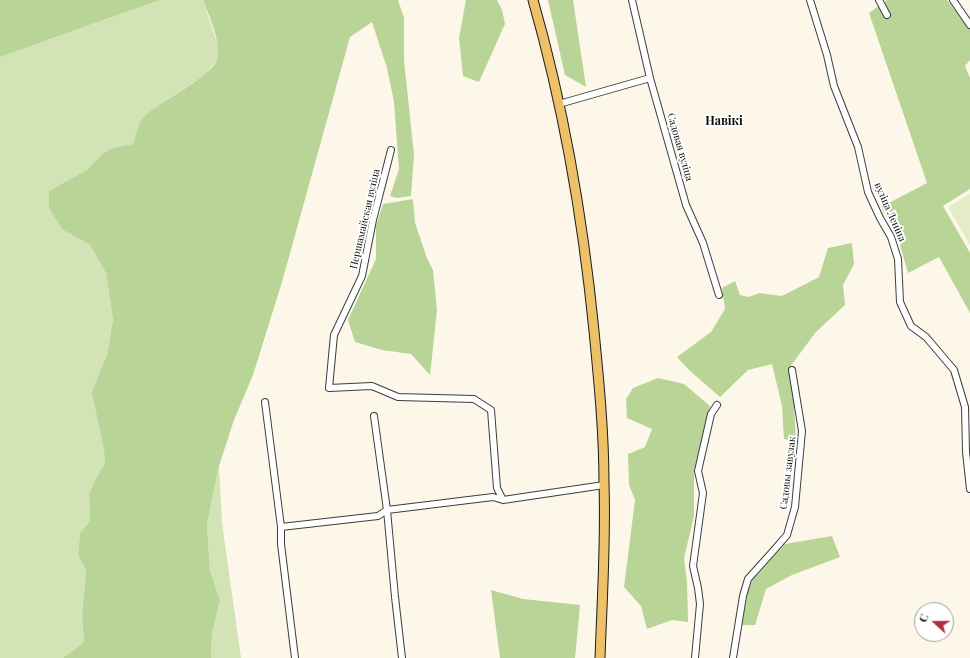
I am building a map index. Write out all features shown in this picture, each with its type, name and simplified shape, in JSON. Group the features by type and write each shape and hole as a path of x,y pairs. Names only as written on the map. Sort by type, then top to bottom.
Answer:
{"main road":[{"path":"533,0 548,54 559,104 580,217 602,408 604,567 600,658"}],"street":[{"name":"Садовая вуліца","path":"632,0 650,78 686,204 703,244 719,295"},
{"name":"вуліца Леніна","path":"810,0 827,55 834,86 858,147 868,192 891,237 898,259 900,302 911,326 926,337 954,370 965,407 966,452 970,489"},
{"path":"880,0 887,15"},
{"path":"953,0 970,24"},
{"path":"559,104 650,78"},
{"name":"Першамайская вуліца","path":"391,150 373,220 362,276 334,334 329,388 372,386 398,397 474,399 491,410 497,488 503,500"},
{"name":"Садовы завулак","path":"733,658 743,596 748,579 787,535 795,507 802,431 792,370"},
{"path":"265,402 281,527 281,544 295,658"},
{"path":"695,658 700,604 693,566 703,493 698,470 711,414 717,405"},
{"path":"374,416 387,510 402,658"},
{"path":"281,527 378,516 387,510 493,497 503,500 604,485"}],"green space":[{"path":"0,0 161,0 0,57"},
{"path":"161,0 203,0 218,45 218,58 205,75 162,103 142,119 133,144 112,148 102,154 88,169 49,191 63,230 90,245 106,273 113,318 107,355 101,369 105,465 97,476 89,494 90,521 80,533 78,555 86,570 82,616 84,642 63,658 0,658 0,57"},
{"path":"203,0 398,0 404,18 404,60 414,155 411,196 397,198 390,196 399,169 394,102 387,68 372,22 350,37 282,282 253,375 234,420 219,466 207,524 210,571 220,600 212,634 211,658 63,658 84,642 82,616 86,570 78,555 80,533 90,521 89,494 97,476 105,464 104,449 92,393 107,355 113,319 106,273 90,245 63,230 49,208 49,191 88,169 102,154 112,148 133,144 141,121 150,111 197,80 215,64 218,56 217,43 214,28"},
{"path":"466,0 497,0 502,10 505,24 479,82 463,76 459,38"},
{"path":"548,0 573,0 586,87 565,75"},
{"path":"887,0 947,0 970,28 970,60 965,66 970,78 970,189 943,206 970,253 970,313 939,257 908,273 898,238 881,207 927,183 869,13"},
{"path":"970,194 970,245 948,207"},
{"path":"413,199 415,223 427,258 433,270 437,310 430,375 411,354 382,350 355,342 348,320 376,259 376,226 383,204"},
{"path":"852,243 854,264 843,285 845,305 816,332 789,368 794,403 796,442 784,439 782,406 772,364 748,370 720,397 689,370 677,357 711,332 725,309 722,288 735,281 740,295 749,297 759,293 782,296 819,277 828,248"},
{"path":"658,378 684,384 710,406 694,470 694,516 684,558 687,582 688,622 672,620 647,629 641,606 624,587 635,500 629,485 628,454 645,447 652,429 627,418 626,399 633,388"},
{"path":"219,466 222,523 241,658 211,658 212,634 220,600 210,571 207,524"},
{"path":"832,536 840,557 792,575 766,589 755,625 742,625 748,592 752,581 785,544"},
{"path":"491,590 523,599 580,605 575,658 500,658"}],"district":[{"name":"Навікі","path":"724,121"}]}
